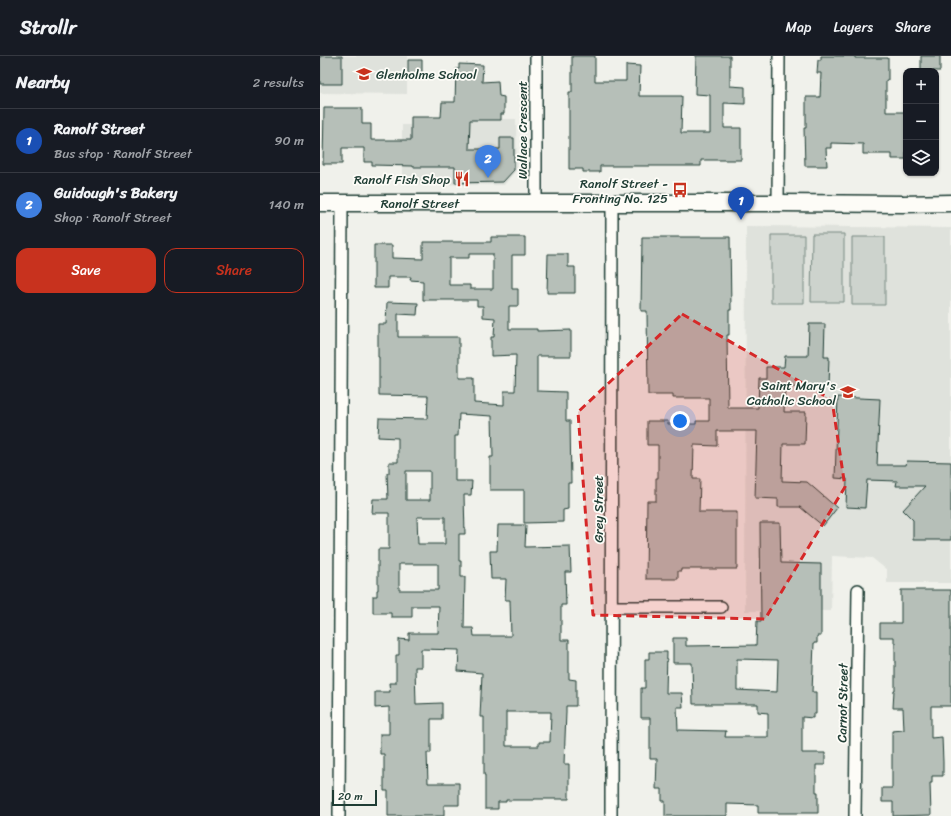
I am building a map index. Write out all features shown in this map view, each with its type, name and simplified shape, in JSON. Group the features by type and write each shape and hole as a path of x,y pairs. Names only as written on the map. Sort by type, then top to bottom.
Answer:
{"street":[{"name":"Wallace Crescent","path":"536,56 536,203"},
{"path":"778,56 778,203"},
{"name":"Ranolf Street","path":"320,203 951,203"},
{"path":"339,816 342,203"},
{"name":"Grey Street","path":"611,816 612,203"},
{"name":"Carnot Street","path":"855,816 858,590"},
{"path":"612,607 721,607"}],"highlighted area":[{"path":"682,314 832,400 845,487 765,619 593,615 578,412"}],"shaded area":[{"name":"Glenholme School","path":"320,56 407,56 407,94 320,93"},
{"path":"458,119 516,119 517,169 504,185 402,184 402,125 458,125"},
{"name":"Saint Mary's Catholic School","path":"746,226 951,228 951,583 887,583 887,570 872,558 832,556 831,611 745,611"},
{"path":"812,234 844,234 844,302 811,302"},
{"path":"771,235 804,235 804,303 771,303"},
{"path":"852,237 885,237 885,305 852,305"}],"building":[{"path":"320,56 342,56 342,84 320,84"},
{"path":"572,56 595,56 595,81 626,81 626,65 640,66 639,96 682,96 681,133 710,133 710,95 695,94 696,56 730,56 730,86 745,87 745,104 724,103 724,128 741,128 741,160 701,160 701,166 600,166 600,172 583,172 583,169 569,169 569,92 572,92"},
{"path":"821,56 888,58 886,112 903,112 903,159 892,159 892,154 863,154 863,144 831,143 831,148 826,148 827,166 805,166 804,128 806,128 806,97 820,97 821,73 817,73 818,60 821,60"},
{"path":"921,56 940,56 940,71 939,68 921,68"},
{"path":"408,60 422,60 422,74 408,74"},
{"path":"459,64 483,65 482,82 498,81 499,96 504,97 504,114 501,114 501,120 470,120 469,149 500,149 500,138 514,138 514,170 503,182 455,183 455,167 372,165 372,162 364,162 364,148 342,148 342,164 323,164 324,108 362,108 362,124 371,124 371,140 411,140 411,117 441,117 442,102 455,102 456,69 459,69"},
{"path":"491,237 525,237 525,255 512,255 512,289 518,289 518,306 509,306 509,329 537,329 537,331 571,330 571,356 537,356 537,391 566,392 566,421 570,421 571,483 568,483 568,509 563,510 563,522 524,523 524,490 490,490 490,457 493,457 492,416 459,414 458,436 455,436 455,481 472,481 471,495 464,495 465,534 459,534 459,561 461,561 461,577 465,577 464,628 473,628 474,636 511,636 510,600 505,600 506,579 491,579 490,551 497,551 498,525 526,525 525,547 570,546 571,572 565,572 566,605 561,605 561,640 569,640 569,679 576,680 576,706 566,706 564,764 569,764 569,799 506,800 506,802 498,802 498,809 485,809 484,717 480,717 482,673 458,671 459,650 421,649 421,667 415,667 416,704 442,703 442,719 431,719 431,753 427,753 428,783 459,783 459,805 444,805 444,816 388,816 388,791 384,791 384,754 380,754 380,734 389,734 389,707 375,708 375,692 390,692 389,683 396,683 396,655 399,655 399,639 409,640 409,633 438,633 439,606 412,606 412,617 391,617 391,613 373,613 373,596 377,596 378,590 378,549 389,549 389,513 372,513 373,499 388,499 387,473 389,473 389,462 398,462 398,438 378,437 379,418 427,419 428,396 379,395 378,324 386,324 387,302 418,303 417,315 398,314 398,337 459,337 459,378 474,378 474,403 504,405 504,391 515,391 516,355 491,356 491,337 494,337 495,318 483,317 483,306 477,306 477,300 423,300 423,281 410,280 411,277 388,277 388,288 374,288 374,245 392,245 392,258 423,259 423,242 491,242","holes":["469,254 493,254 493,289 470,289 470,285 449,285 449,258 469,258","406,471 430,471 430,500 406,500","417,517 445,517 445,544 418,544","399,564 438,564 438,590 399,590","506,712 551,712 550,742 539,742 539,746 506,746"]},
{"path":"642,237 730,237 731,310 729,310 729,335 727,335 728,408 758,408 759,378 766,378 766,367 784,367 785,356 808,356 809,324 825,324 824,357 829,357 828,387 785,386 784,412 806,412 805,444 783,444 782,481 807,482 837,508 823,526 800,507 778,507 778,499 755,498 757,431 717,431 717,446 694,445 693,479 700,479 699,512 737,512 737,569 681,569 681,571 678,571 678,579 646,579 647,501 656,501 656,478 658,478 658,445 647,445 647,421 668,421 668,424 696,424 696,421 709,421 709,398 673,398 673,395 648,395 647,311 641,311"},
{"path":"548,254 568,254 568,267 575,267 575,293 547,293"},
{"path":"838,397 880,399 877,465 906,465 907,461 951,462 951,540 913,540 913,520 903,510 925,486 896,486 897,481 867,480 865,508 846,507 847,479 835,478"},
{"path":"760,523 780,523 781,563 821,564 821,636 817,636 817,643 814,643 812,692 816,692 816,714 813,714 813,718 802,717 802,753 825,753 825,765 816,765 818,813 758,813 758,805 727,804 727,816 665,816 665,801 662,801 662,789 656,789 657,759 650,759 650,718 641,718 641,688 645,688 645,659 649,659 649,652 667,652 666,693 682,693 683,707 677,707 678,730 726,731 725,737 768,737 768,713 758,712 758,704 693,704 692,663 673,663 673,638 686,638 686,646 756,645 757,621 761,621","holes":["737,659 778,660 777,692 737,690"]},
{"path":"901,590 951,590 951,706 931,706 931,738 942,737 943,776 932,776 932,783 930,783 931,815 893,816 893,802 882,802 882,788 892,788 892,731 904,730 903,708 893,708 895,690 894,637 880,637 880,623 901,623"}],"place":[{"name":"Glenholme School","path":"364,74"},
{"name":"Guidough's Bakery","path":"488,178"},
{"name":"Ranolf Fish Shop","path":"462,179"},
{"name":"Ranolf Street - Fronting No. 125","path":"680,190"},
{"name":"Ranolf Street","path":"741,220"},
{"name":"Saint Mary's Catholic School","path":"848,392"}]}
